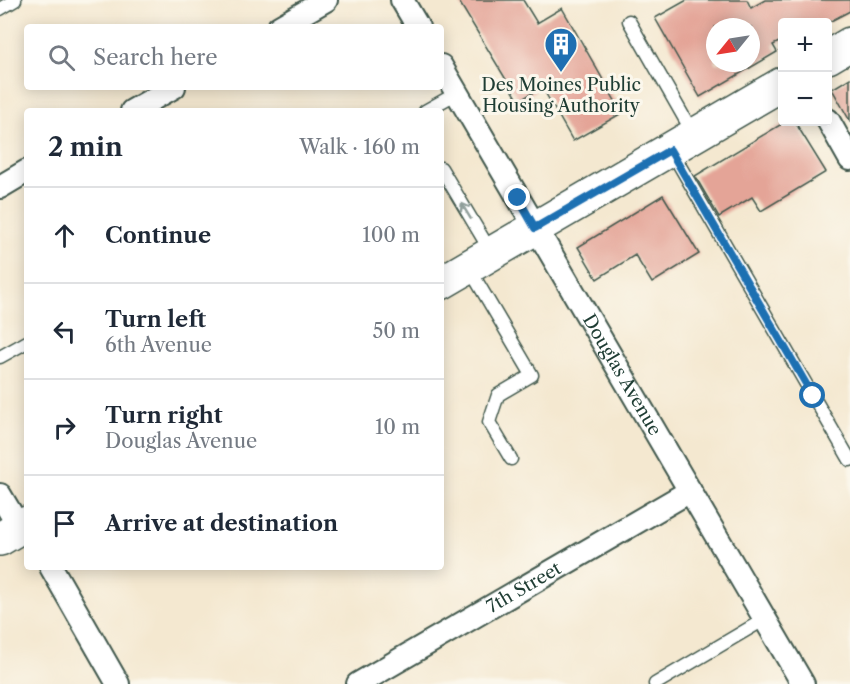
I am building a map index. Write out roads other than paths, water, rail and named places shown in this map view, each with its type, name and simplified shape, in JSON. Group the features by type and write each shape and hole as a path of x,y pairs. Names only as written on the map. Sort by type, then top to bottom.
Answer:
{"main road":[{"path":"832,55 850,44"},
{"path":"444,281 778,87"}],"street":[{"path":"284,24 326,0"},
{"path":"402,0 416,24"},
{"name":"Douglas Avenue","path":"444,71 802,684"},
{"path":"137,108 169,90"},
{"path":"831,126 850,159"},
{"path":"0,187 24,173"},
{"name":"7th Street","path":"358,684 690,491"},
{"path":"0,495 20,528"},
{"path":"53,570 118,684"}],"lane":[{"path":"0,9 15,0"},
{"path":"629,21 682,143 850,460"},
{"path":"430,108 457,93"},
{"path":"444,175 532,375 498,395 489,422 511,459"},
{"path":"0,357 24,344"},
{"path":"655,684 765,619"}],"place":[{"name":"Des Moines Public Housing Authority","path":"561,73"}]}
